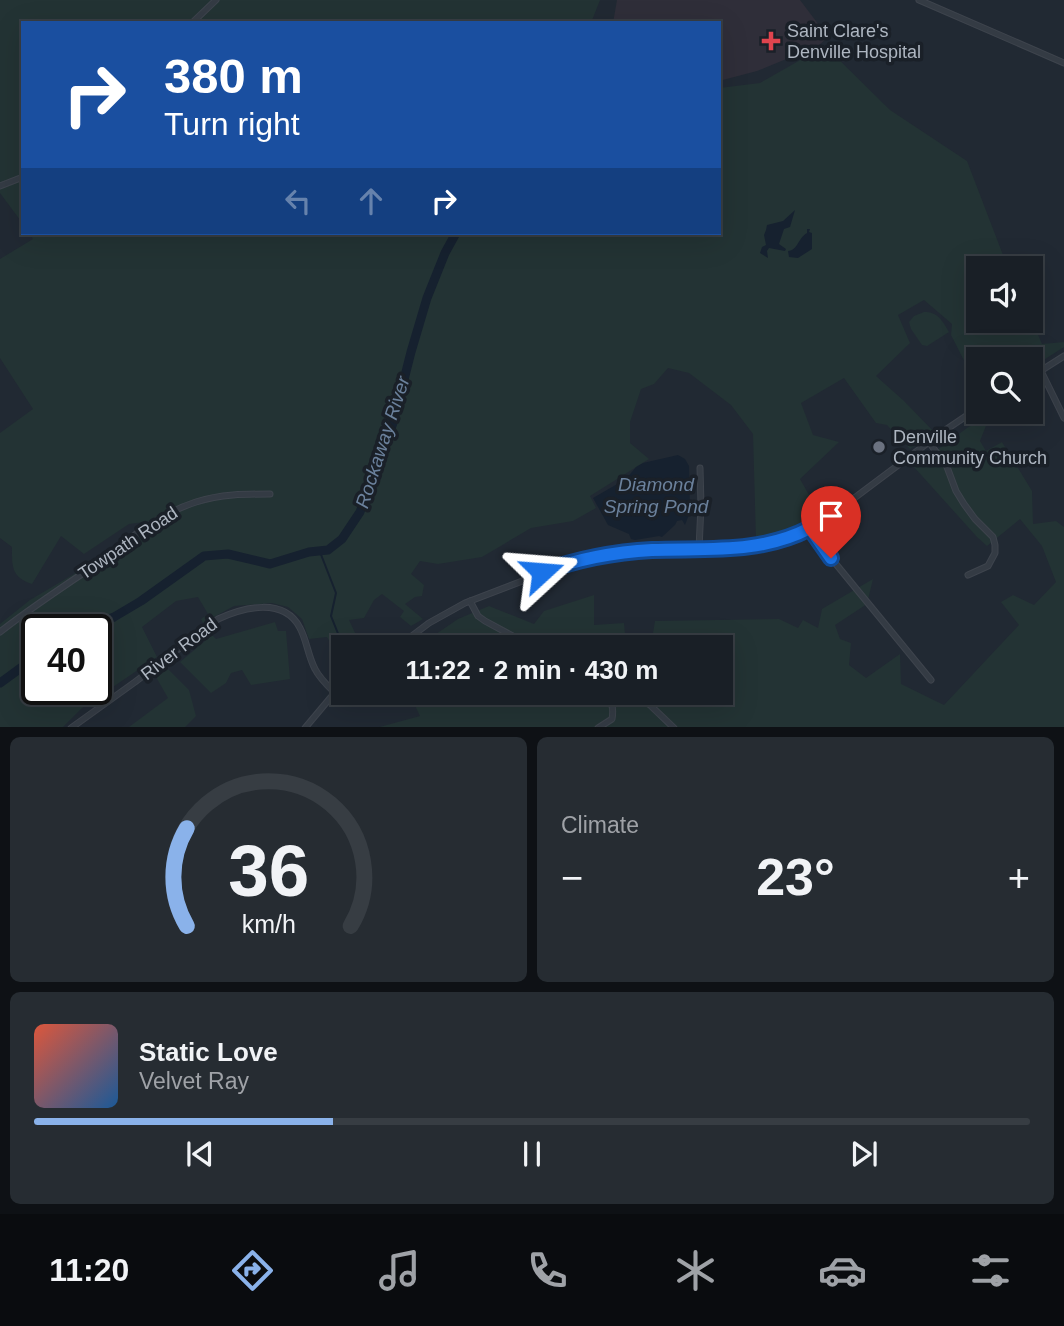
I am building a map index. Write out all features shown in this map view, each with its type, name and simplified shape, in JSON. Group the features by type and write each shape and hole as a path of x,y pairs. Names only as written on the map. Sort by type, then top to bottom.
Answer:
{"street":[{"path":"194,21 216,0"},
{"path":"919,0 1064,63"},
{"path":"0,186 21,178"},
{"path":"1043,370 1064,356"},
{"path":"1043,375 1064,418"},
{"path":"413,635 429,623 470,601 556,567 592,557 638,551 759,546 783,540 825,520 966,416"},
{"path":"929,442 947,467 964,504 993,537 995,553 988,566 968,575"},
{"path":"699,549 700,468"},
{"name":"Towpath Road","path":"0,632 144,529 183,507 217,496 271,494"},
{"path":"810,528 831,558 930,680"},
{"path":"470,601 485,621 511,635"},
{"name":"River Road","path":"71,727 218,619 257,607 276,609 293,618 304,635 316,672 331,684"},
{"path":"305,727 331,700"},
{"path":"598,727 612,719 612,705"},
{"path":"650,705 674,727"}],"shaded area":[{"path":"0,0 600,0 592,21 21,21 21,221 0,193"},
{"name":"Saint Clare's Denville Hospital","path":"617,0 800,0 828,37 818,46 757,71 721,80 721,21 613,21"},
{"path":"825,46 890,110 967,161 1003,256 966,256 966,333 1037,333 1042,344 1064,342 1064,347 1043,360 1043,347 966,347 966,364 951,335 952,324 924,300 898,315 910,343 876,376 934,432 910,449 887,425 876,423 844,378 801,403 813,435 839,442 800,479 821,516 756,540 753,434 731,405 689,373 668,368 654,384 641,389 630,422 630,443 649,459 590,496 596,508 573,521 531,528 482,557 438,564 420,561 411,574 424,585 422,596 405,604 423,619 411,626 400,617 404,611 382,594 374,600 364,618 349,620 356,635 331,635 331,644 327,637 309,639 302,619 288,607 272,603 234,606 203,623 201,619 208,614 198,597 176,601 142,627 157,657 112,688 112,614 21,614 21,705 86,705 63,727 0,727 0,624 30,600 167,519 129,524 84,554 61,536 32,584 20,578 14,570 12,547 0,538 0,433 33,409 0,358 0,259 33,239 30,235 721,235 721,88 760,83"},
{"path":"924,312 936,315 949,332 927,346 922,345 909,322 914,316"},
{"path":"973,424 987,424 980,441 986,451 1002,442 1032,491 1033,524 1056,521 1064,527 1064,727 380,727 420,716 415,705 733,705 733,635 435,635 458,619 489,606 534,624 544,611 594,595 594,625 624,623 625,634 653,633 655,621 779,619 798,628 803,620 818,628 822,609 873,579 867,604 835,625 840,639 851,643 849,665 866,678 900,654 901,684 944,705 1019,625 1001,602 1013,595 1034,605 1056,582 1042,546 1020,519 987,546 914,467"},
{"path":"275,622 278,631 286,631 290,679 251,685 242,670 231,673 226,683 211,693 180,662 212,635 216,639"},
{"path":"168,669 189,690 196,716 185,727 129,727 168,698 156,677"}],"water":[{"path":"795,210 790,227 784,229 779,244 785,251 769,248 768,258 760,253 766,245 764,235 767,225 783,221"},
{"path":"807,229 812,233 812,249 798,258 789,257 788,251 796,246 807,233"},
{"name":"Diamond Spring Pond","path":"678,455 685,459 689,466 690,512 685,525 682,520 677,521 662,537 635,540 631,539 629,534 608,525 593,498 626,479 643,463"}],"waterway":[{"name":"Rockaway River","path":"112,618 141,601 204,556 228,554 270,564 309,552 328,550 342,539 360,512 372,481 393,423 427,298 455,235"},
{"path":"320,552 336,593 331,616 339,635"},
{"name":"Rockaway River","path":"0,683 21,668"}],"place":[{"name":"Saint Clare's Denville Hospital","path":"771,41"},
{"name":"Denville Community Church","path":"879,447"}],"route":[{"path":"542,572 584,559 617,553 759,546 783,540 810,528 831,558"}]}
